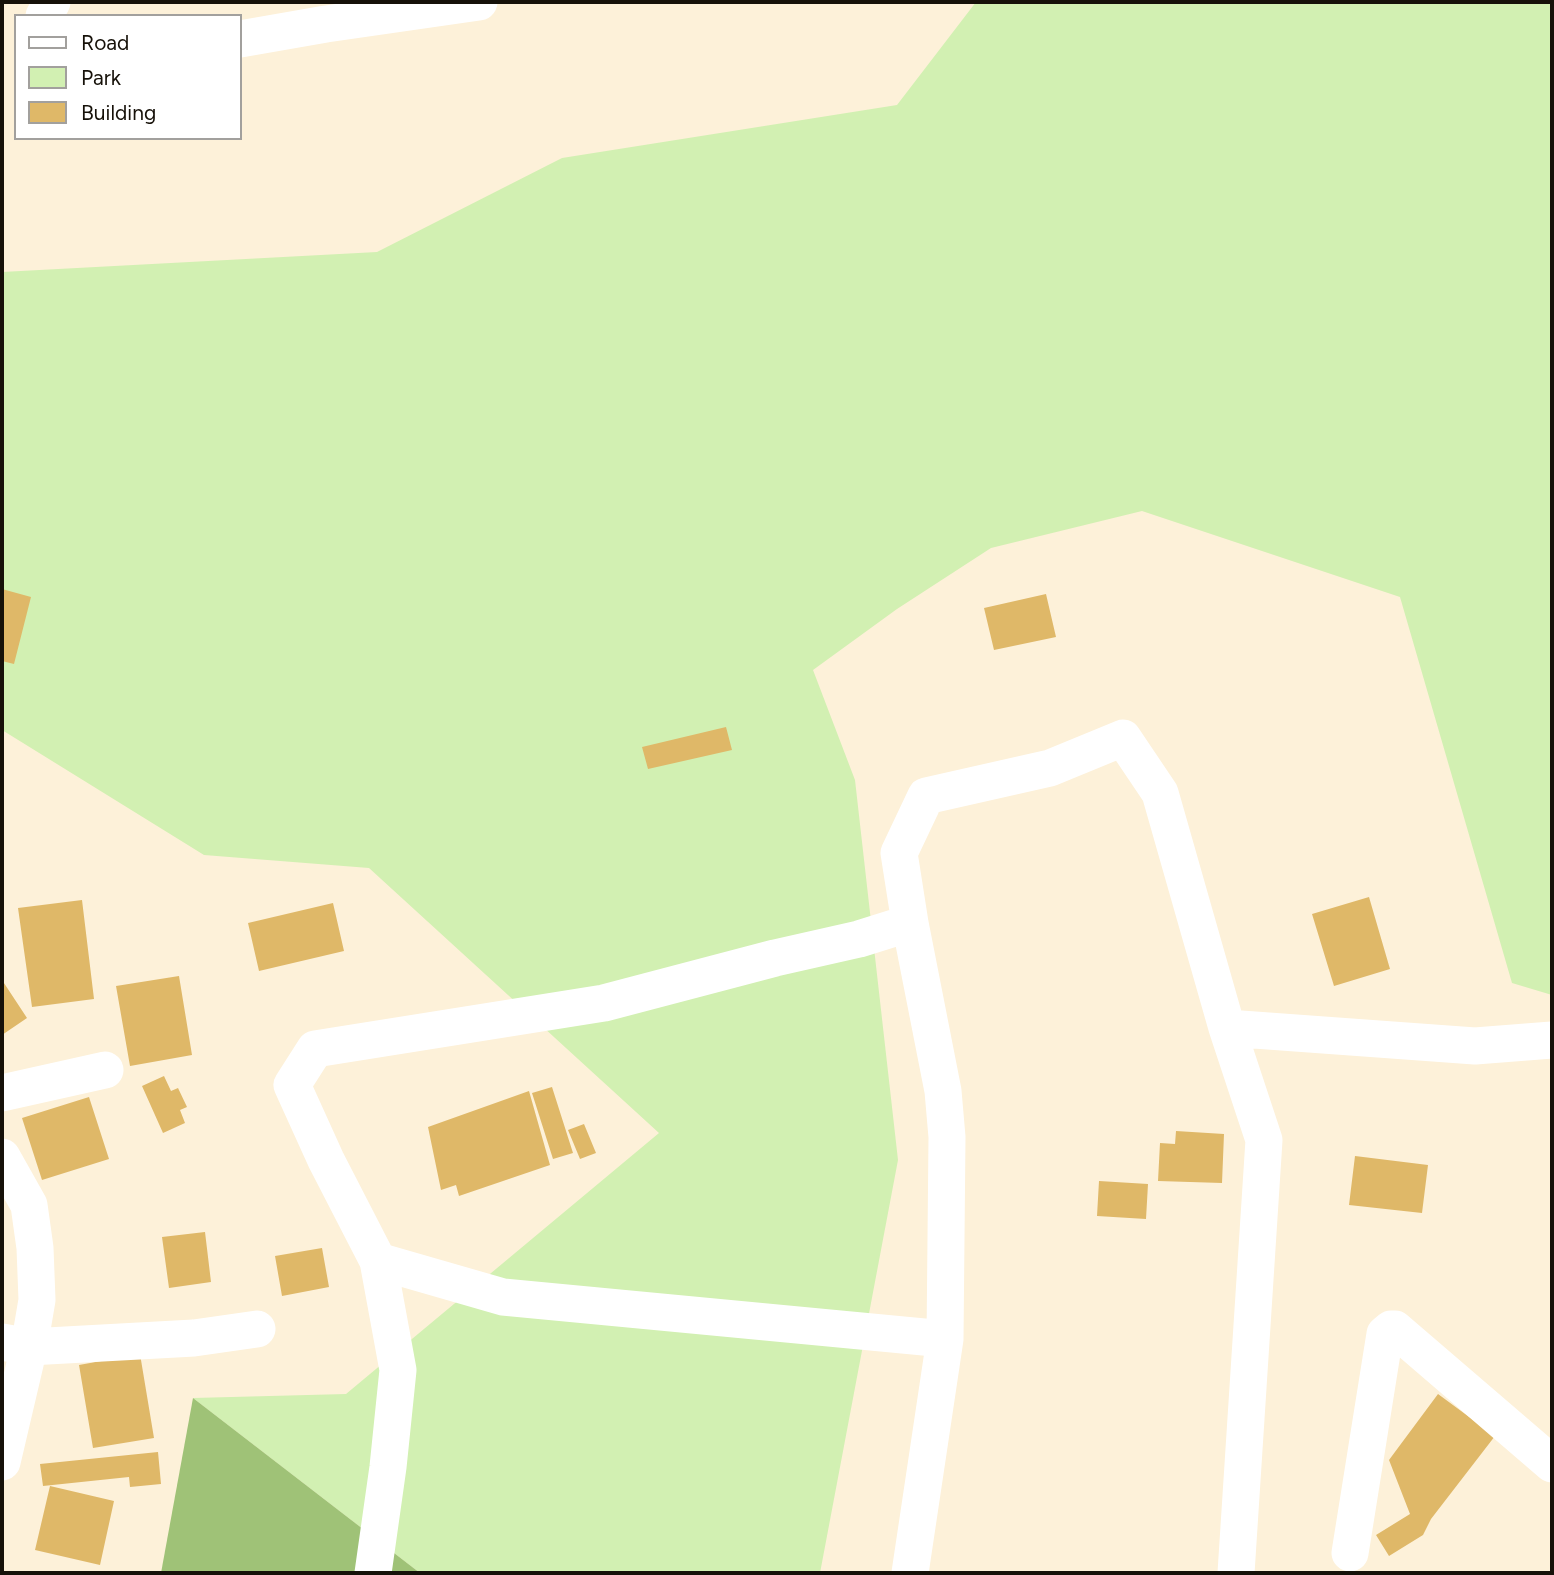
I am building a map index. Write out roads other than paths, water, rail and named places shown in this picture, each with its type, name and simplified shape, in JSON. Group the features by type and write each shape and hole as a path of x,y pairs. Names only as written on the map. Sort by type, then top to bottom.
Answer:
{"street":[{"path":"242,39 480,2"},
{"path":"909,1573 945,1339 947,1137 943,1091 899,853 926,796 1050,768 1123,738 1160,793 1227,1028 1264,1140 1236,1573"},
{"path":"373,1573 398,1370 378,1261 326,1160 292,1085 315,1049 604,1003 859,939 910,923"},
{"path":"1227,1028 1475,1046 1552,1040"},
{"path":"2,1093 105,1070"},
{"path":"2,1157 29,1205 37,1300 15,1344 2,1462"},
{"path":"378,1261 503,1297 945,1339"},
{"path":"15,1344 194,1338 257,1329"},
{"path":"1350,1553 1385,1334 1391,1329 1395,1329 1552,1464"}]}
